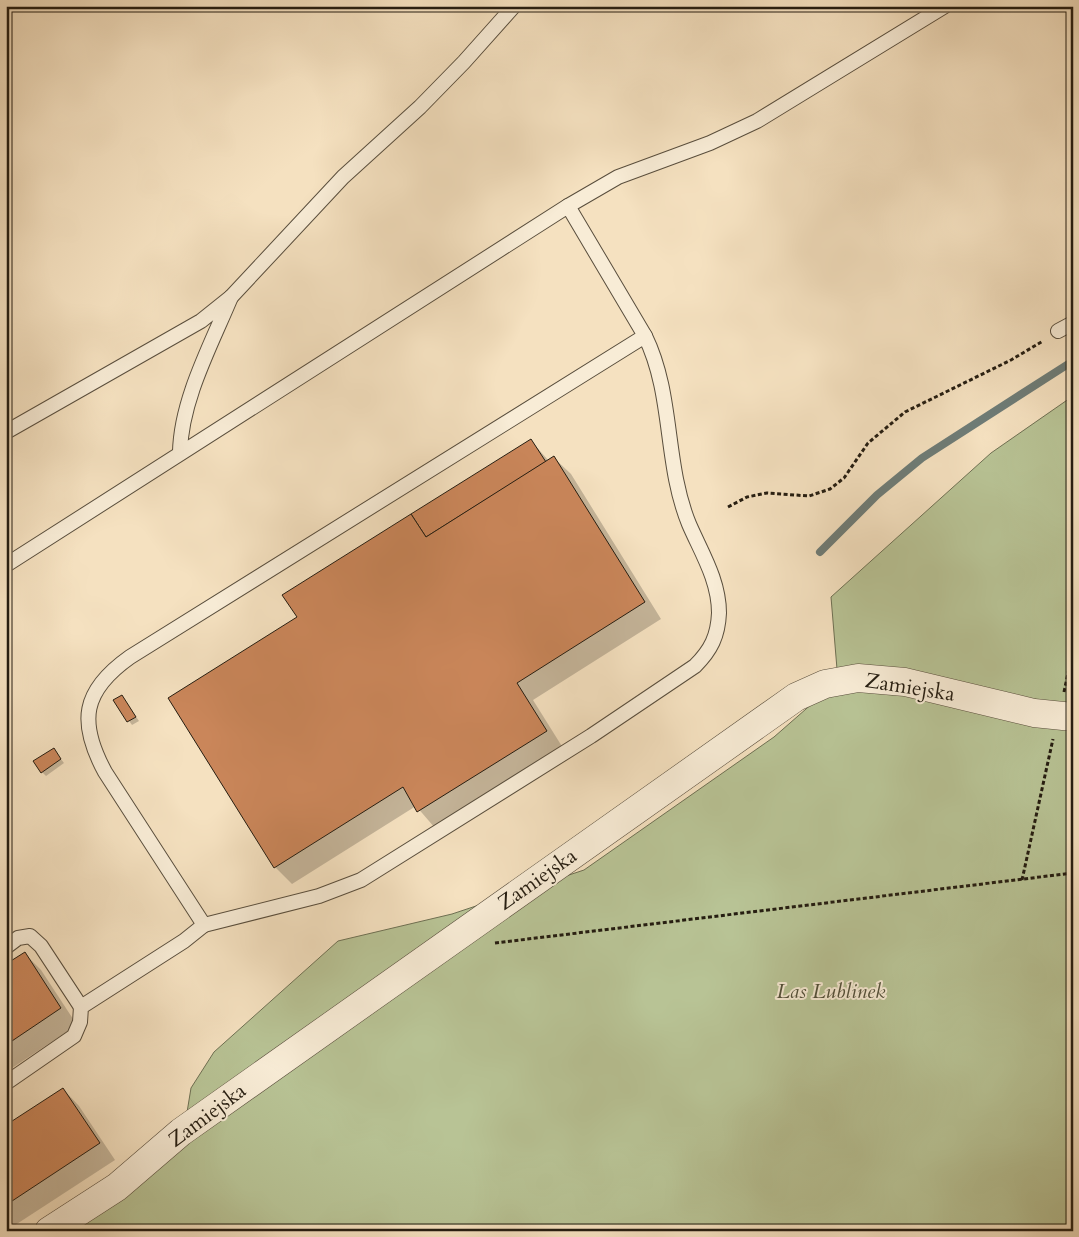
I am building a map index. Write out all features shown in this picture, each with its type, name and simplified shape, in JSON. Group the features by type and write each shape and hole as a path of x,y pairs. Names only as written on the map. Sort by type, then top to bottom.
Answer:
{"street":[{"name":"Zamiejska","path":"49,1231 116,1187 181,1132 796,697 825,684 858,678 905,682 1034,713 1066,717"}],"lane":[{"path":"6,432 201,321 231,298 343,177 452,75 514,6"},
{"path":"6,565 180,452 568,206 618,177 710,143 757,121 945,6"},
{"path":"81,1007 184,941 204,925 319,896 361,880 591,736 695,666 709,652 717,635 719,611 713,578 682,502 674,471 662,384 653,352 568,206"},
{"path":"180,452 180,431 185,410 231,298"},
{"path":"1058,331 1073,323"},
{"path":"204,925 93,751 88,730 88,710 93,694 102,680 114,668 146,647 645,336"},
{"path":"6,946 18,938 30,936 41,946 81,1007 80,1022 74,1036 6,1083"}],"path":[{"path":"728,507 747,497 767,493 809,496 830,489 844,478 868,443 905,412 1011,360 1058,331"},
{"path":"1022,880 1066,717 1073,650"},
{"path":"488,944 1073,873"}],"green space":[{"name":"Las Lublinek","path":"1073,396 1073,1231 71,1231 181,1149 191,1088 214,1052 338,941 452,914 584,870 774,737 838,681 831,597 991,453"}],"building":[{"path":"531,439 546,462 426,537 411,514"},
{"path":"554,456 645,602 517,683 547,731 417,812 403,787 274,868 168,698 297,617 282,595 411,514 426,537"},
{"path":"122,695 136,717 127,722 113,700"},
{"path":"54,748 61,759 41,773 33,761"},
{"path":"25,952 61,1008 6,1045 6,964"},
{"path":"63,1088 100,1143 6,1205 6,1125"}],"waterway":[{"path":"820,552 877,495 922,458 1073,361"}]}
